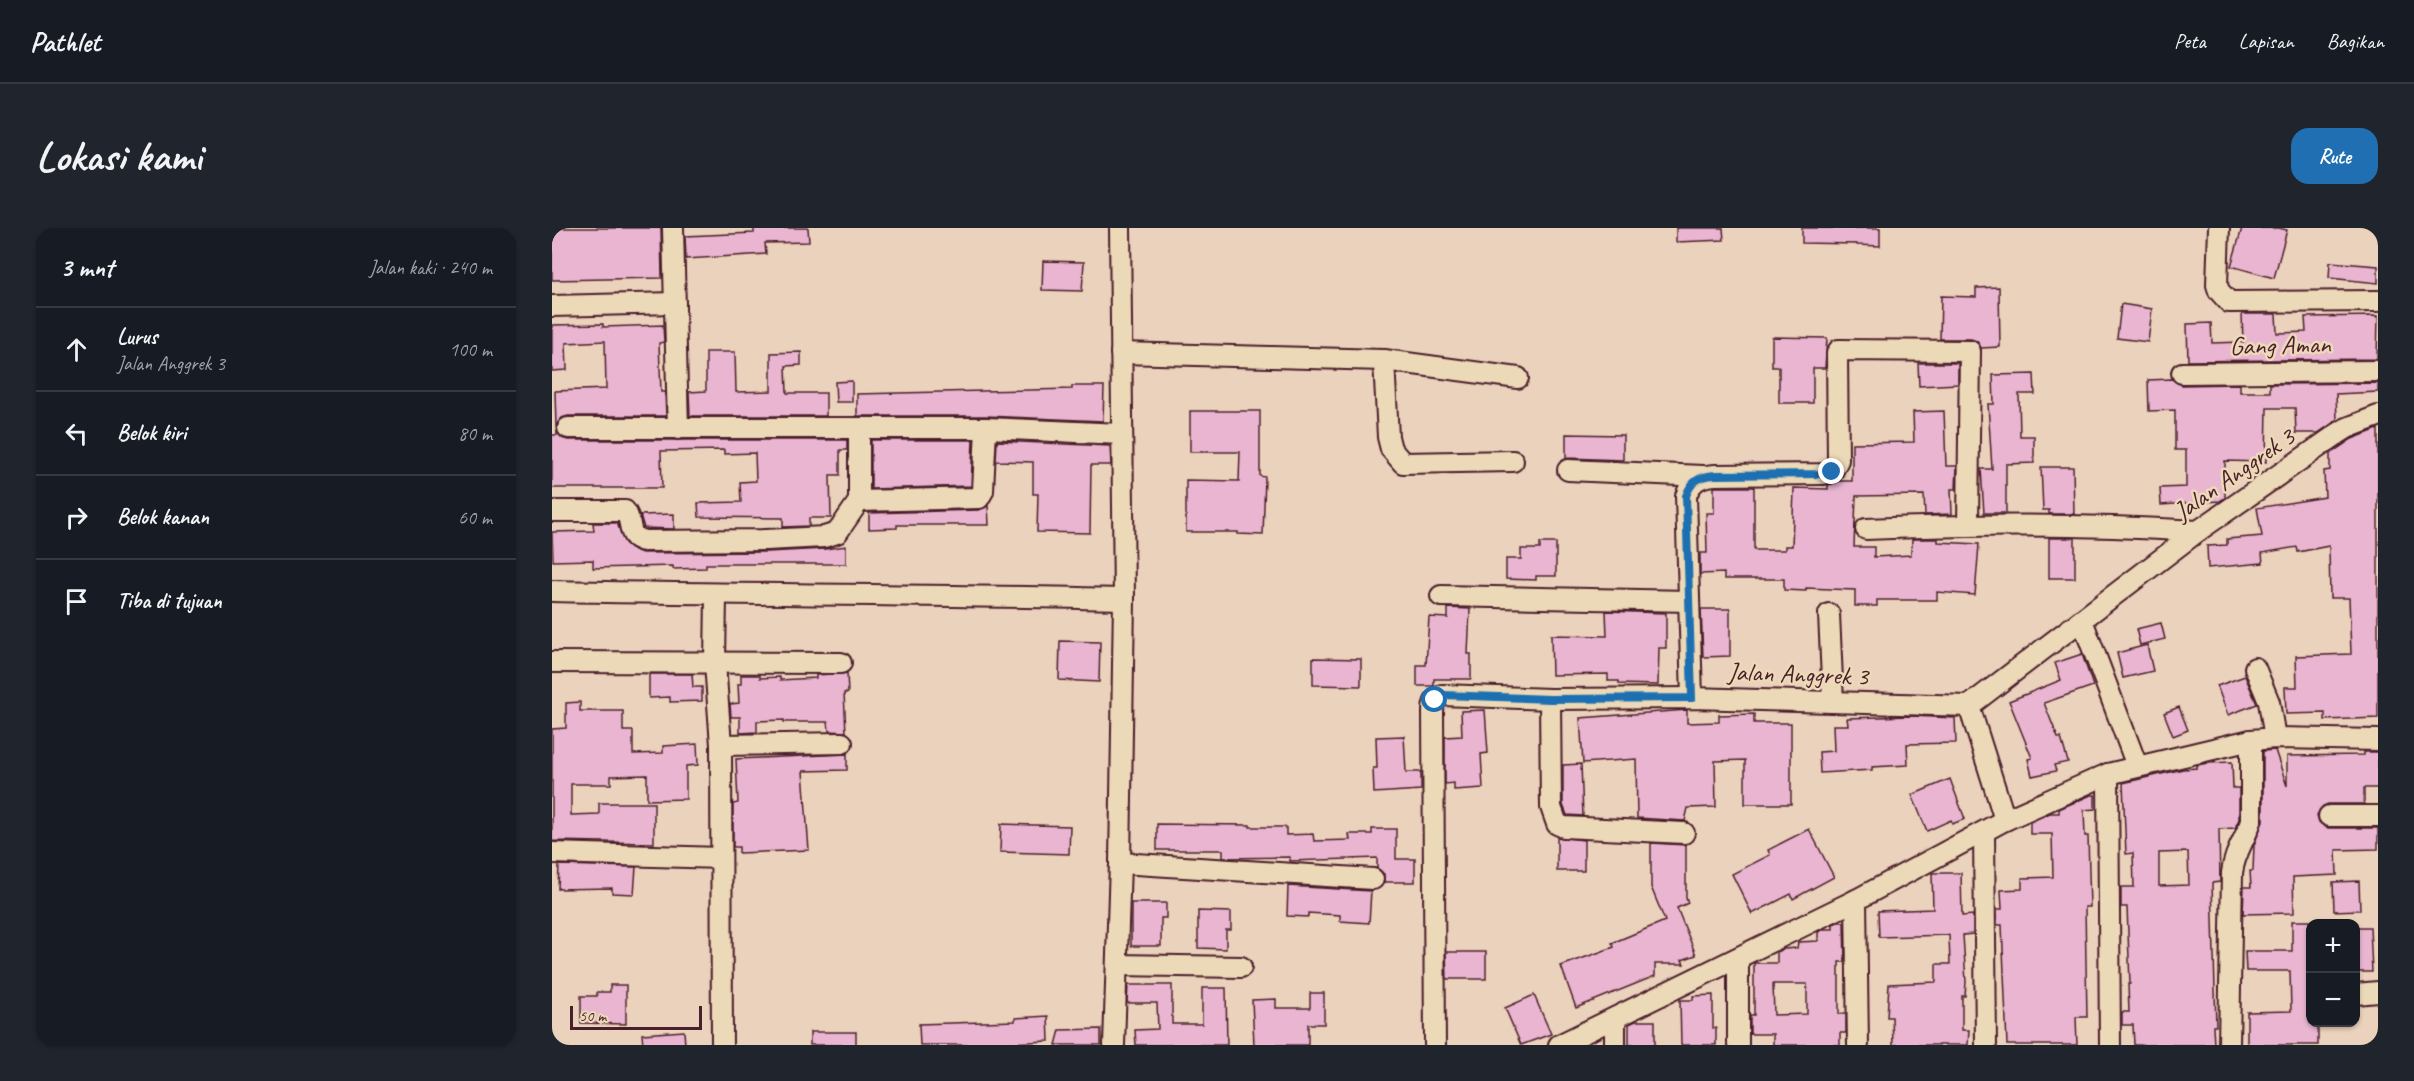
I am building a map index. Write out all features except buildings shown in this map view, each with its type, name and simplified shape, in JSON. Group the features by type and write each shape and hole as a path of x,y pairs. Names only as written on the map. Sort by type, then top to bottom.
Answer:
{"street":[{"path":"673,228 678,429"},
{"path":"1114,1045 1120,863 1124,599 1120,228"},
{"path":"2219,228 2217,285 2219,291 2229,302 2378,301"},
{"path":"552,306 675,303"},
{"path":"1568,470 1703,476 1832,472 1838,460 1837,353 1841,349 1968,349 1971,354 1968,525"},
{"path":"1121,353 1384,360 1518,378"},
{"path":"1384,360 1388,437 1391,449 1402,463 1513,461"},
{"name":"Gang Aman","path":"2182,373 2378,371"},
{"name":"Jalan Anggrek 3","path":"1435,1045 1433,706 1435,700 1442,695 1550,699 1692,698 1969,706 2198,531 2336,435 2347,428 2378,416"},
{"path":"568,428 986,428 1121,434"},
{"path":"552,511 625,511 629,517 630,532 639,540 645,541 766,540 832,536 841,530 858,501 860,428"},
{"path":"858,501 979,498 983,491 986,428"},
{"path":"1692,698 1686,496 1689,486 1703,476"},
{"path":"1866,529 1968,525 2198,531"},
{"path":"552,591 716,595 928,594 1124,599"},
{"path":"716,595 715,663 721,745 722,1045"},
{"path":"1441,596 1689,601"},
{"path":"1829,614 1833,702"},
{"path":"2082,620 2138,766"},
{"path":"552,662 841,663"},
{"path":"2254,668 2269,702 2275,738"},
{"path":"1550,699 1551,807 1557,824 1564,827 1684,833"},
{"path":"1969,706 2006,820"},
{"path":"1559,1045 1856,900 2006,820 2108,774 2251,740 2275,738 2378,741"},
{"path":"2229,1045 2232,873 2234,858 2247,834 2250,821 2251,740"},
{"path":"721,745 842,743"},
{"path":"2108,774 2110,1045"},
{"path":"2329,816 2378,816"},
{"path":"1984,832 1986,1045"},
{"path":"552,852 721,858"},
{"path":"1120,863 1373,879"},
{"path":"1856,900 1858,1045"},
{"path":"1738,959 1738,1045"},
{"path":"1117,965 1242,967"},
{"path":"2360,993 2378,992"},
{"path":"1615,1018 1615,1045"}],"route":[{"path":"1435,700 1442,695 1550,699 1692,698 1686,496 1689,486 1703,476 1832,472"}]}
